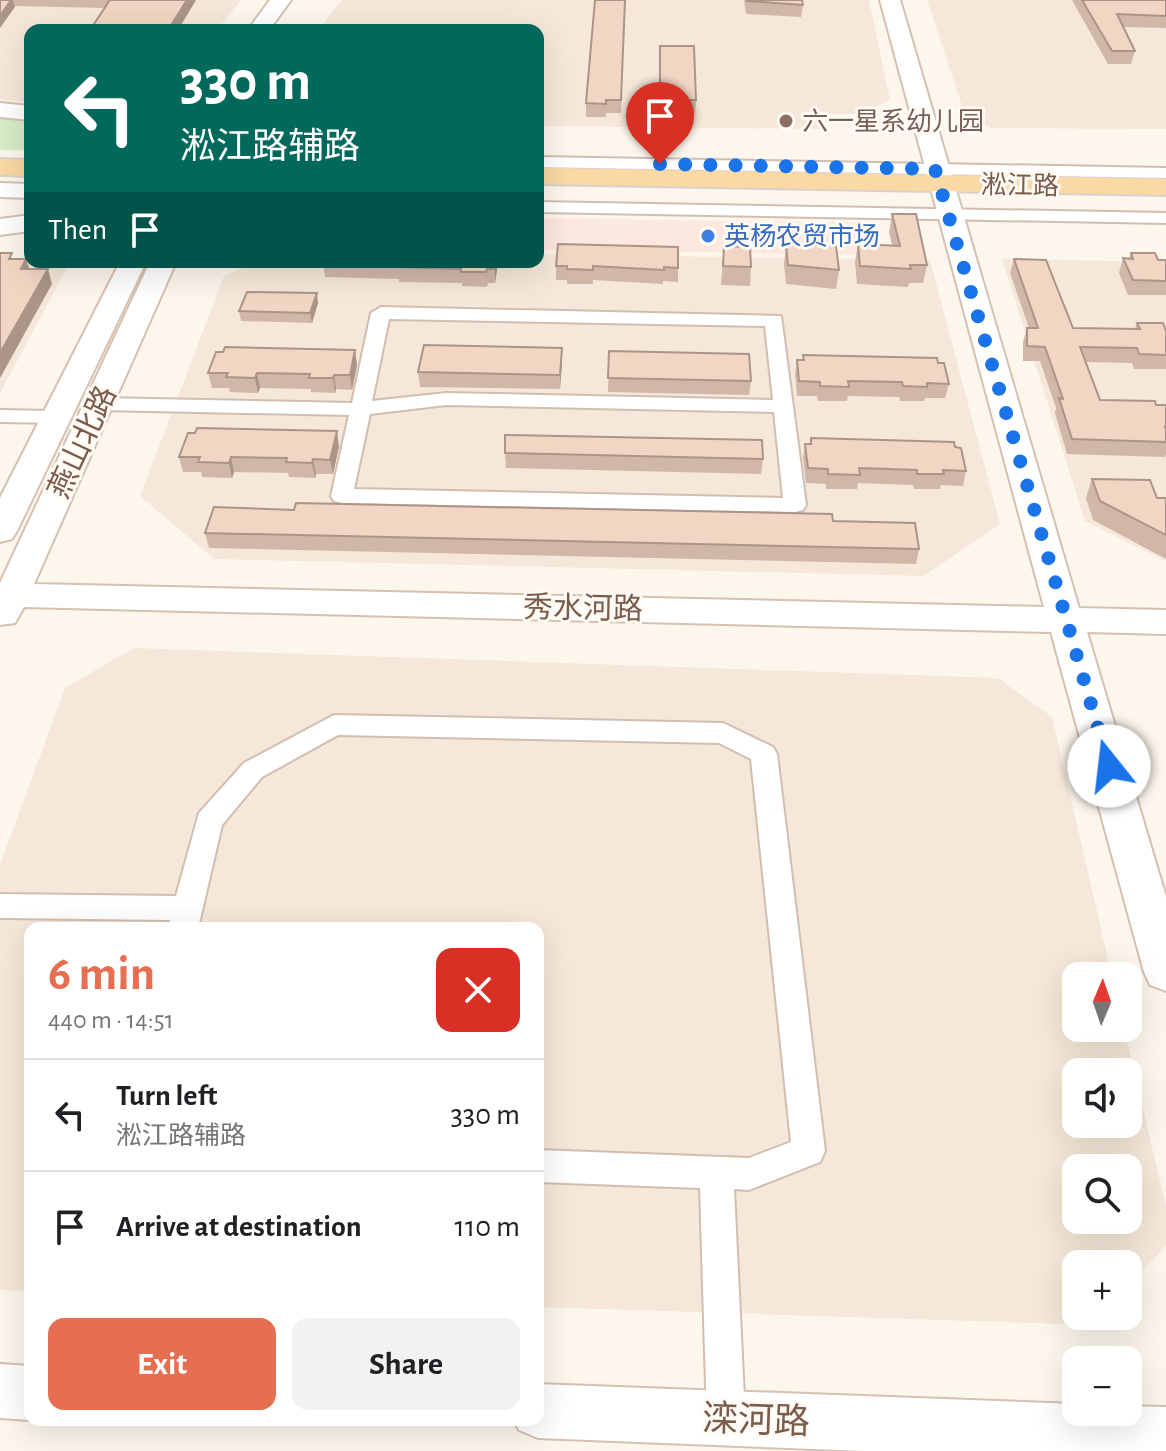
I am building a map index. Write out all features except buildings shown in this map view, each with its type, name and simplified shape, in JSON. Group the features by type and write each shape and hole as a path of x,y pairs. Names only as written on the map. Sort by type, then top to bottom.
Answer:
{"main road":[{"path":"0,167 24,168"},
{"name":"淞江路","path":"544,176 1166,203"},
{"path":"0,182 24,182"},
{"name":"淞江路","path":"544,192 1166,187"}],"street":[{"path":"263,24 281,0"},
{"path":"284,24 302,0"},
{"path":"890,0 941,191 1068,620 1166,972"},
{"path":"0,110 24,112"},
{"path":"544,162 941,191 1166,218"},
{"path":"544,207 941,191 1166,173"},
{"path":"0,190 24,191"},
{"path":"0,227 24,224"},
{"name":"燕山北路","path":"0,531 130,268"},
{"name":"燕山北路","path":"4,604 100,404 160,268"},
{"path":"381,313 774,320 795,505 342,496 361,409 381,313"},
{"path":"100,404 361,409 446,399 783,406"},
{"path":"0,416 55,417"},
{"name":"秀水河路","path":"4,604 1166,622"},
{"path":"0,906 185,918 209,821 253,770 334,725 723,733 764,754 808,1151 749,1174 544,1166"},
{"path":"716,1173 726,1418"},
{"path":"0,1391 24,1393"},
{"name":"滦河路","path":"544,1411 1166,1435"}],"shaded area":[{"path":"0,0 241,0 222,24 24,24 24,102 0,99"},
{"path":"342,0 869,0 890,100 861,114 821,114 822,129 544,126 544,24 323,24"},
{"path":"927,0 1166,0 1166,129 991,128 965,115"},
{"name":"英杨农贸市场","path":"544,218 876,223 883,255 544,250"},
{"path":"544,254 930,260 1000,524 924,576 214,559 140,496 224,276 243,268 544,268"},
{"path":"1002,259 1166,262 1166,561 1085,521"},
{"path":"0,262 24,262 24,268 67,268 0,393"},
{"path":"134,648 998,678 1052,717 1109,962 1062,962 1062,1042 1127,1042 1131,1058 1062,1058 1062,1138 1142,1138 1142,1105 1166,1207 1166,1246 1142,1271 1142,1250 1062,1250 1062,1324 544,1307 544,922 24,922 24,1291 0,1290 0,865 65,688"}],"green space":[{"path":"0,118 24,120 24,150 0,150"}],"place":[{"name":"六一星系幼儿园","path":"786,121"},
{"name":"英杨农贸市场","path":"708,236"}],"route":[{"path":"660,164 935,169 1109,766"}]}
